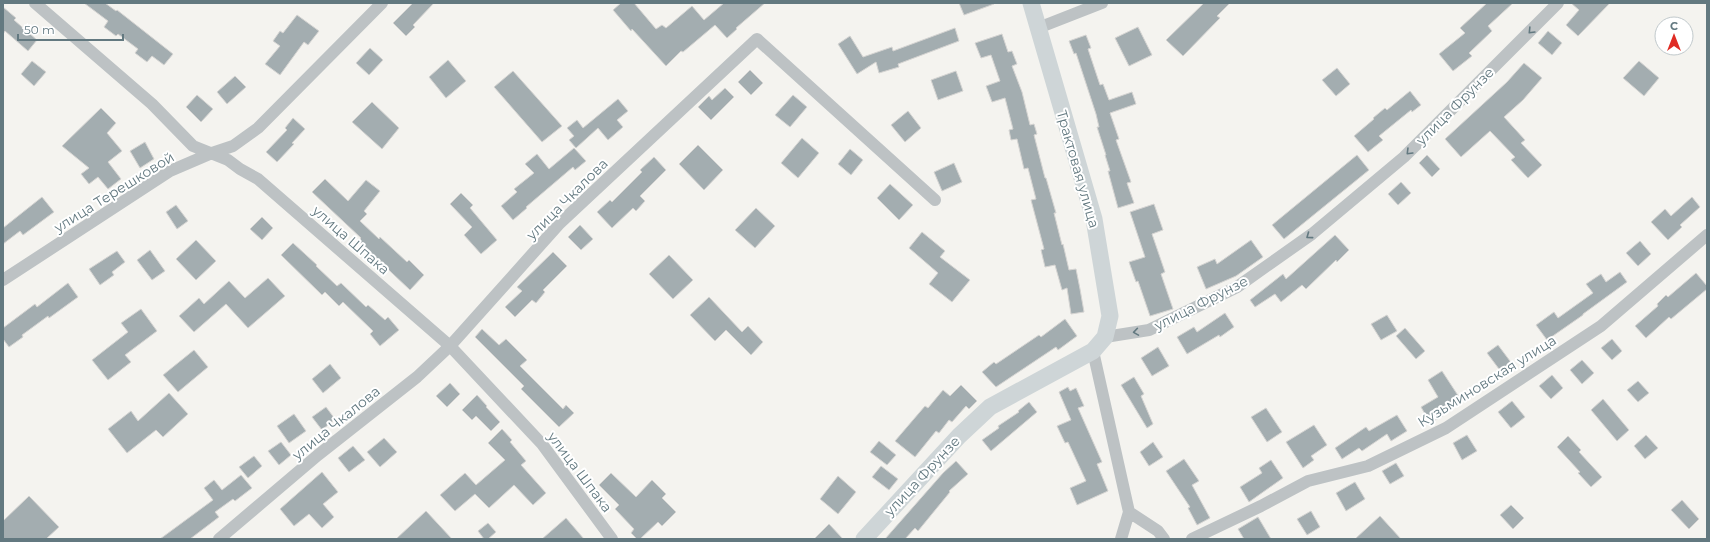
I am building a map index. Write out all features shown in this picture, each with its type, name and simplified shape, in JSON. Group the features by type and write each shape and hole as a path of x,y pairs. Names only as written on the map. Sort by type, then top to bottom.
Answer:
{"street":[{"name":"улица Шпака","path":"35,3 152,104 193,146 212,152 228,160 258,179 450,346 542,444 612,539"},
{"name":"улица Терешковой","path":"3,280 170,170 212,152 233,146 258,128 382,3"},
{"name":"Трактовая улица","path":"1031,3 1094,219 1110,316 1105,337"},
{"path":"1038,28 1102,3"},
{"name":"улица Фрунзе","path":"864,539 959,436 990,407 1093,351 1105,337 1149,330 1237,287 1312,234 1404,157 1558,3"},
{"name":"улица Чкалова","path":"219,539 318,455 416,377 450,346 560,223 757,39 935,200"},
{"name":"Кузьминовская улица","path":"1192,539 1261,506 1308,481 1368,466 1446,428 1602,326 1707,234"},
{"path":"1093,351 1129,512 1121,539"},
{"path":"1129,512 1158,531 1164,539"}],"building":[{"path":"84,3 105,3 116,11 117,10 173,54 164,65 152,56 147,62 135,53 138,49 118,34 116,36 104,27 108,21"},
{"path":"413,3 434,3 413,25 415,27 406,36 393,23"},
{"path":"621,3 634,3 656,29 662,25 666,28 692,6 704,20 724,3 765,3 736,28 737,29 727,38 715,25 683,52 681,51 666,66 632,29 631,31 613,10"},
{"path":"959,3 993,3 994,4 964,15"},
{"path":"1204,3 1230,3 1217,16 1220,18 1183,56 1166,40"},
{"path":"1487,3 1513,3 1488,26 1492,31 1469,53 1472,56 1453,71 1439,54 1465,33 1460,28"},
{"path":"1571,3 1610,3 1578,36 1566,25 1579,10"},
{"path":"3,7 16,18 14,20 37,40 28,51 5,31 3,34"},
{"path":"297,15 319,31 308,45 304,42 280,75 265,64 280,46 273,41 280,31 283,33"},
{"path":"1138,27 1152,55 1129,66 1115,38"},
{"path":"955,28 959,41 898,64 899,67 879,73 876,62 857,74 838,44 850,36 863,57 892,47 893,51"},
{"path":"1548,31 1562,43 1552,55 1538,43"},
{"path":"1002,34 1008,52 1012,51 1017,64 1012,66 1022,92 1030,125 1034,124 1037,134 1034,135 1056,213 1054,213 1062,245 1063,244 1069,270 1076,269 1084,312 1071,314 1067,288 1062,290 1055,265 1045,267 1041,250 1044,249 1031,200 1036,199 1028,168 1024,169 1017,139 1011,140 1009,130 1013,129 1005,98 992,102 986,86 1000,81 991,55 981,58 975,43"},
{"path":"1086,35 1091,48 1088,49 1100,85 1103,84 1109,100 1132,92 1136,104 1110,113 1119,139 1116,140 1131,182 1127,183 1134,203 1118,208 1108,171 1110,171 1106,155 1097,127 1099,127 1096,114 1076,53 1074,54 1069,41"},
{"path":"370,48 383,60 369,75 356,63"},
{"path":"448,60 466,81 446,98 429,77"},
{"path":"32,61 46,72 34,86 21,74"},
{"path":"1639,61 1659,78 1644,96 1623,78"},
{"path":"1524,63 1542,78 1523,100 1504,117 1525,140 1521,143 1542,165 1528,178 1511,160 1515,157 1490,131 1461,157 1445,139 1507,82"},
{"path":"1337,68 1350,84 1336,96 1322,80"},
{"path":"750,70 763,83 751,95 738,82"},
{"path":"513,71 562,126 542,142 494,87"},
{"path":"956,71 963,91 938,100 931,80"},
{"path":"235,76 246,87 227,104 217,92"},
{"path":"725,88 734,97 711,120 698,107 709,96 712,100"},
{"path":"1410,91 1421,105 1412,112 1411,110 1379,136 1383,140 1368,152 1354,136 1385,108 1387,110"},
{"path":"197,95 213,109 201,122 186,107"},
{"path":"793,95 807,107 790,127 775,115"},
{"path":"618,99 628,111 617,120 623,127 608,140 598,128 576,148 569,140 574,136 567,128 577,120 583,128"},
{"path":"372,102 399,128 382,149 352,122"},
{"path":"101,108 116,123 107,133 122,151 108,162 121,179 108,189 98,177 89,184 81,174 89,168 62,146"},
{"path":"908,111 921,128 905,142 891,125"},
{"path":"293,118 305,129 292,143 294,144 277,162 266,152 287,130 285,128"},
{"path":"802,138 819,153 798,178 781,163"},
{"path":"145,142 154,159 140,168 130,151"},
{"path":"698,145 723,170 704,190 679,164"},
{"path":"574,148 586,161 575,170 573,167 513,220 501,206 517,192 514,189 534,173 525,164 537,154 549,169"},
{"path":"850,149 863,160 851,175 838,164"},
{"path":"1357,155 1369,170 1284,239 1272,225"},
{"path":"1427,155 1440,169 1432,177 1419,163"},
{"path":"654,157 666,170 640,196 645,201 636,211 633,208 612,228 597,212 610,200 612,202 642,172 640,170"},
{"path":"954,163 962,182 942,191 934,172"},
{"path":"325,179 348,201 366,180 380,191 364,211 367,214 360,221 407,262 409,260 424,275 410,290 358,241 361,238 312,192"},
{"path":"1401,182 1411,193 1398,205 1388,194"},
{"path":"890,184 913,205 899,220 877,198"},
{"path":"461,193 473,205 470,208 497,240 481,254 464,235 472,227 450,204"},
{"path":"42,197 54,212 23,235 20,231 3,244 3,228"},
{"path":"1692,197 1700,207 1680,225 1682,227 1668,240 1651,222 1665,209 1671,216"},
{"path":"1154,204 1163,230 1152,234 1165,272 1161,274 1173,309 1150,316 1138,281 1136,282 1129,262 1145,257 1130,212"},
{"path":"176,205 188,221 177,229 166,212"},
{"path":"756,208 775,226 755,248 735,230"},
{"path":"262,217 273,228 262,240 250,229"},
{"path":"580,225 593,239 581,250 568,237"},
{"path":"922,232 945,251 940,257 970,280 952,302 929,284 938,273 909,248"},
{"path":"1335,235 1349,250 1337,262 1336,260 1306,289 1302,285 1281,302 1275,294 1255,307 1250,300 1283,274 1286,279"},
{"path":"196,240 216,261 196,280 176,259"},
{"path":"1251,240 1263,257 1236,276 1206,289 1197,267 1215,259 1217,264"},
{"path":"1640,241 1651,254 1638,266 1626,253"},
{"path":"293,243 337,286 341,283 366,307 368,305 385,320 388,317 399,330 380,346 370,334 373,331 343,302 339,306 325,292 322,295 281,255"},
{"path":"150,250 165,271 152,280 137,260"},
{"path":"117,251 125,262 112,272 114,275 100,285 89,269"},
{"path":"553,252 567,266 543,290 545,292 536,303 532,300 515,317 505,307 522,291 517,287"},
{"path":"669,255 693,280 673,299 649,274"},
{"path":"1620,272 1627,282 1547,340 1536,325 1554,312 1558,318 1593,293 1586,284 1601,274 1606,282"},
{"path":"1696,273 1707,286 1707,289 1671,319 1669,317 1646,338 1635,326 1658,306 1657,304 1666,295 1668,297"},
{"path":"268,278 285,296 248,328 226,304 194,332 179,316 199,298 204,304 229,281 245,298"},
{"path":"68,283 78,297 49,318 48,316 22,335 23,337 9,347 3,339 3,328 35,304 37,307"},
{"path":"709,297 742,332 748,326 763,342 751,355 726,330 715,341 690,315"},
{"path":"141,309 157,331 125,355 131,362 108,380 92,360 128,332 121,323"},
{"path":"1225,313 1234,327 1220,337 1219,335 1187,354 1177,337 1194,327 1197,332"},
{"path":"1387,315 1397,331 1381,340 1371,324"},
{"path":"1065,319 1077,336 1058,350 1056,347 996,387 982,372 994,362 996,364 1039,335 1041,337"},
{"path":"1405,328 1425,351 1416,359 1396,336"},
{"path":"482,329 499,345 506,339 527,360 520,366 563,409 566,405 574,413 559,427 521,389 524,386 475,337"},
{"path":"1612,339 1622,351 1612,360 1601,348"},
{"path":"1498,345 1513,365 1502,373 1487,353"},
{"path":"1158,347 1169,366 1152,376 1141,358"},
{"path":"194,350 208,367 178,392 163,375"},
{"path":"1582,360 1594,373 1582,384 1570,370"},
{"path":"330,364 341,378 323,393 312,379"},
{"path":"1442,371 1459,397 1439,410 1443,416 1430,423 1421,407 1438,397 1428,380"},
{"path":"1552,375 1563,388 1551,399 1539,386"},
{"path":"1134,377 1144,394 1141,396 1153,424 1147,428 1121,385"},
{"path":"1638,381 1649,393 1638,402 1627,390"},
{"path":"450,383 460,394 447,407 436,396"},
{"path":"961,385 977,401 969,409 966,406 952,422 949,420 939,433 936,431 915,457 895,441 925,406 928,408 943,390 950,396"},
{"path":"1068,387 1070,391 1076,388 1084,406 1078,408 1102,462 1097,464 1108,491 1077,505 1070,488 1086,481 1068,442 1065,443 1057,426 1071,420 1059,392"},
{"path":"169,393 188,414 163,437 156,430 127,453 108,429 131,411 138,421"},
{"path":"477,395 500,422 491,431 476,416 472,420 462,410"},
{"path":"1603,399 1629,430 1617,441 1591,410"},
{"path":"1512,401 1525,417 1511,428 1498,412"},
{"path":"1029,402 1037,412 991,451 982,440 999,428 998,426 1019,412 1018,411"},
{"path":"326,407 335,419 322,430 312,417"},
{"path":"1266,408 1282,432 1267,442 1251,417"},
{"path":"294,414 306,431 289,443 277,426"},
{"path":"1397,415 1407,431 1391,441 1387,434 1362,451 1359,448 1342,459 1335,448 1366,427 1369,431"},
{"path":"1314,425 1327,445 1311,456 1314,460 1303,468 1286,442"},
{"path":"502,429 512,440 510,442 526,461 521,465 546,493 533,505 514,485 489,508 475,494 455,511 440,495 465,473 476,485 505,460 488,443"},
{"path":"1467,435 1477,451 1462,460 1453,443"},
{"path":"1646,435 1658,448 1645,459 1634,446"},
{"path":"1568,436 1581,450 1579,452 1602,477 1591,487 1578,473 1580,472 1557,447"},
{"path":"384,438 397,452 380,467 367,452"},
{"path":"879,441 896,455 887,465 870,452"},
{"path":"281,442 291,455 279,465 268,451"},
{"path":"1153,442 1163,457 1149,466 1140,452"},
{"path":"353,446 365,460 349,472 338,458"},
{"path":"254,456 262,466 248,478 239,467"},
{"path":"1184,459 1199,481 1192,485 1210,518 1197,525 1188,508 1190,507 1166,471"},
{"path":"1271,460 1283,478 1249,502 1240,487 1262,473 1259,468"},
{"path":"956,461 968,474 949,491 950,492 918,531 915,528 905,539 885,539 943,473"},
{"path":"1396,463 1404,476 1390,484 1382,471"},
{"path":"881,466 898,479 889,490 872,477"},
{"path":"322,472 338,492 323,504 334,517 322,528 309,514 294,526 280,509"},
{"path":"611,473 636,497 652,480 666,494 662,498 676,512 662,526 658,522 640,539 637,539 631,533 634,529 615,509 619,505 599,485"},
{"path":"241,475 252,488 235,501 233,499 215,512 219,517 190,539 160,539 213,500 204,488 214,480 222,490"},
{"path":"838,476 856,492 838,514 820,499"},
{"path":"1355,482 1365,499 1346,511 1336,493"},
{"path":"29,496 59,527 46,539 3,539 3,521"},
{"path":"1682,500 1699,519 1689,529 1671,510"},
{"path":"1511,505 1524,518 1513,529 1500,515"},
{"path":"426,511 452,539 396,539"},
{"path":"1311,511 1320,527 1307,535 1297,519"},
{"path":"1380,516 1401,539 1355,539"},
{"path":"1258,517 1271,539 1244,539 1238,529"},
{"path":"566,518 584,539 542,539"},
{"path":"488,523 496,532 488,539 484,539 478,531"},
{"path":"829,524 843,539 814,539"}]}
